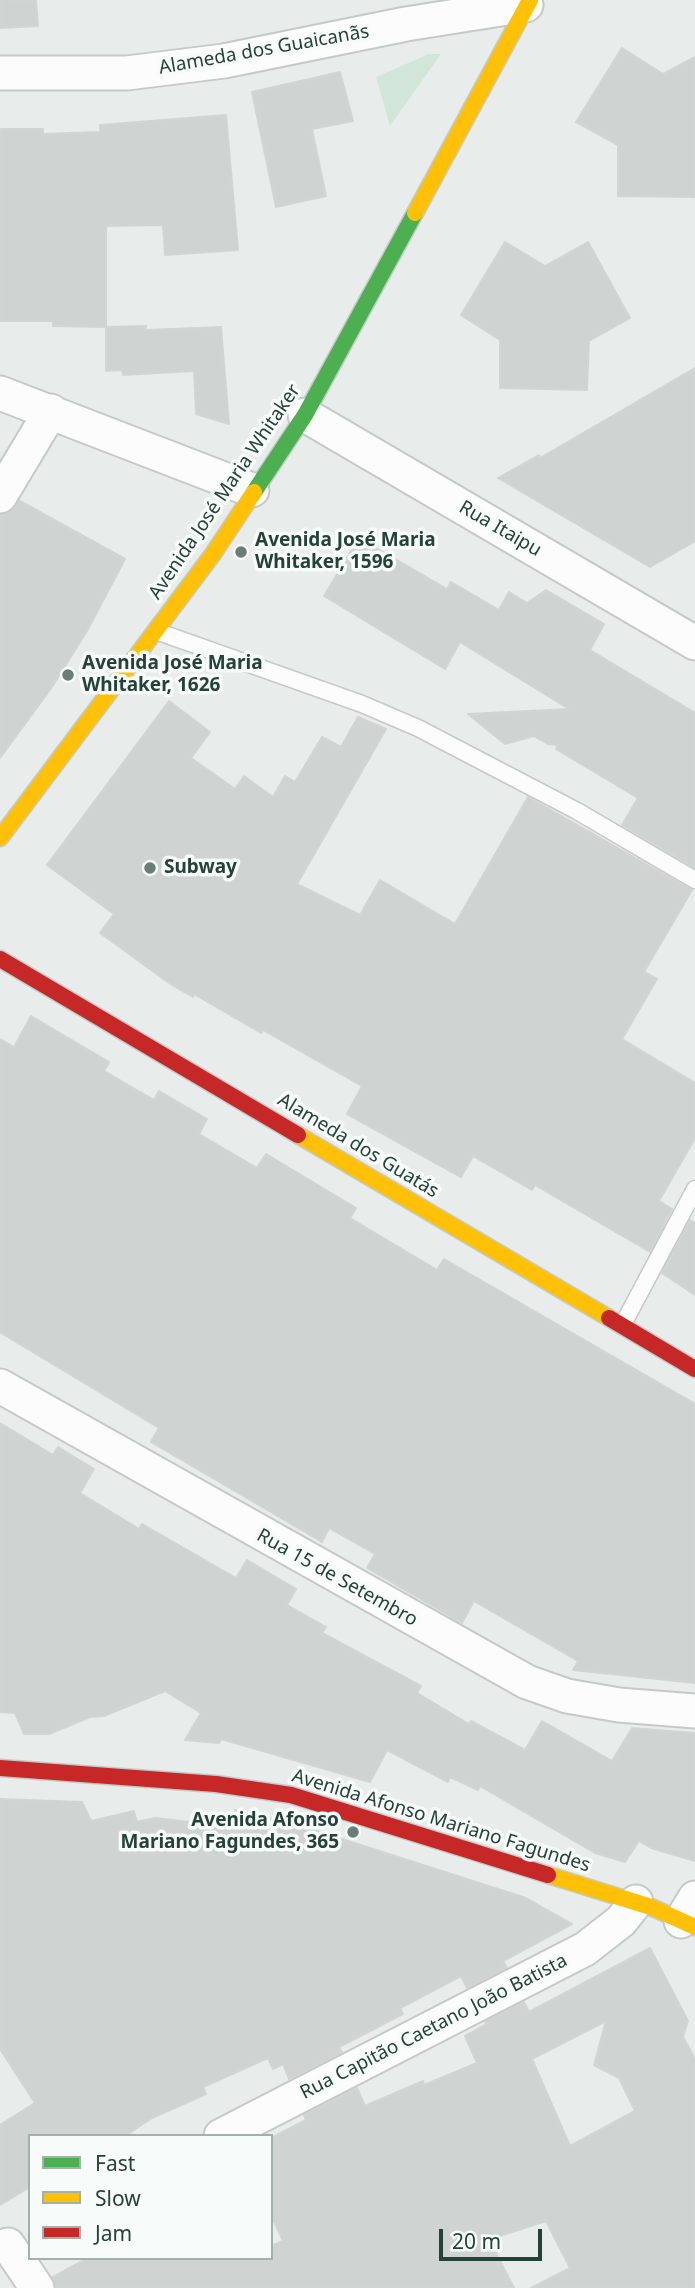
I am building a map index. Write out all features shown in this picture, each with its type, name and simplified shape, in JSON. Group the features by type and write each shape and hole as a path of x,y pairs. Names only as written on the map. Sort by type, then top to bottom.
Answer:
{"street":[{"name":"Alameda dos Guaicanãs","path":"0,74 127,73 237,58 464,8 528,3"},
{"name":"Avenida José Maria Whitaker","path":"0,838 213,554 305,415 528,3"},
{"path":"0,393 253,490"},
{"path":"0,496 51,411"},
{"name":"Rua Itaipu","path":"305,415 695,643"},
{"name":"Alameda dos Guatás","path":"0,959 695,1369"},
{"name":"Rua 15 de Setembro","path":"0,1387 527,1682 567,1696 619,1705 695,1711"},
{"name":"Avenida Afonso Mariano Fagundes","path":"0,1768 216,1784 291,1795 636,1902 690,1915"},
{"name":"Rua Capitão Caetano João Batista","path":"225,2134 585,1949 621,1921 636,1902"},
{"path":"13,2243 37,2288"}],"lane":[{"path":"156,631 237,662 362,704 418,728 577,811 695,880"},
{"path":"622,1326 695,1189"}],"green space":[{"path":"429,54 441,54 390,126 376,77"}],"building":[{"path":"0,0 36,0 38,26 0,28"},
{"path":"622,48 663,74 695,57 695,197 618,196 618,145 576,122"},
{"path":"340,72 353,121 312,129 326,196 276,207 252,92"},
{"path":"226,115 238,250 165,255 163,225 106,226 106,327 53,326 53,321 0,321 1,129 43,129 43,134 100,132 100,125"},
{"path":"505,242 545,266 588,242 630,318 589,341 587,390 500,388 500,340 461,315"},
{"path":"146,326 146,330 221,327 229,424 196,414 194,371 123,375 122,370 106,371 106,327"},
{"path":"695,368 695,541 650,567 498,478 539,455 540,458"},
{"path":"20,501 125,559 87,631 52,687 0,758 0,515 10,512"},
{"path":"359,538 447,589 451,582 499,610 509,592 527,603 546,590 604,624 590,650 695,713 695,868 622,825 638,798 556,749 558,745 548,744 534,736 505,744 468,714 569,709 460,642 445,669 324,596"},
{"path":"169,701 210,732 191,758 235,789 244,776 273,797 285,776 295,782 322,737 341,747 358,717 386,729 297,884 360,915 380,880 455,924 528,797 692,890 644,972 657,979 622,1039 695,1083 695,1138 659,1201 672,1209 650,1252 535,1185 532,1190 473,1156 461,1177 347,1114 362,1086 263,1030 261,1033 194,994 193,997 172,985 100,933 114,914 47,865"},
{"path":"31,1016 109,1062 104,1071 154,1100 159,1091 207,1119 199,1134 257,1168 266,1154 356,1208 350,1218 437,1270 444,1259 695,1404 695,1683 573,1670 578,1661 474,1601 462,1623 367,1568 375,1554 329,1528 322,1542 151,1442 159,1428 0,1332 0,1039 14,1047"},
{"path":"690,1220 695,1223 695,1295 662,1273"},
{"path":"0,1423 53,1455 58,1447 94,1469 80,1493 139,1529 142,1524 236,1578 247,1560 296,1589 287,1605 326,1627 322,1633 421,1686 417,1693 469,1724 471,1721 525,1750 542,1721 612,1761 632,1728 695,1733 695,1861 651,1848 639,1841 625,1862 595,1853 480,1786 478,1790 450,1777 448,1782 387,1750 370,1782 221,1739 219,1743 185,1740 201,1713 165,1691 104,1716 90,1717 49,1734 24,1734 15,1713 0,1712"},
{"path":"0,1799 82,1802 91,1821 134,1811 137,1822 155,1818 233,1827 235,1810 292,1823 526,1898 572,1924 503,1961 507,1968 467,1988 461,1976 400,2008 403,2014 339,2047 342,2052 289,2079 283,2064 273,2069 268,2058 203,2087 206,2094 152,2118 128,2134 28,2134 28,2188 0,2205 0,2125 35,2103 0,2049"},
{"path":"650,1948 688,2021 683,2037 695,2059 695,2288 531,2288 570,2268 546,2221 497,2237 501,2245 494,2249 514,2288 56,2288 53,2277 84,2260 273,2260 273,2245 283,2241 273,2219 273,2137 306,2120 304,2115 357,2088 365,2106 423,2081 424,2085 477,2063 465,2036 487,2024 485,2022 524,2002 529,2012","holes":["606,2021 594,2065 619,2078 635,2111 570,2146 532,2059"]}],"traffic: fast":[{"path":"254,492 305,415 415,213"}],"traffic: slow":[{"path":"415,213 530,0"},
{"path":"0,838 213,554 254,492"},
{"path":"298,1135 609,1318"},
{"path":"548,1875 651,1907 695,1927"}],"traffic: jam":[{"path":"0,959 298,1135"},
{"path":"609,1318 695,1369"},
{"path":"0,1768 216,1784 291,1795 548,1875"}],"place":[{"name":"Avenida José Maria Whitaker, 1596","path":"241,552"},
{"name":"Avenida José Maria Whitaker, 1626","path":"68,675"},
{"name":"Subway","path":"150,868"},
{"name":"Avenida Afonso Mariano Fagundes, 365","path":"353,1832"}]}
